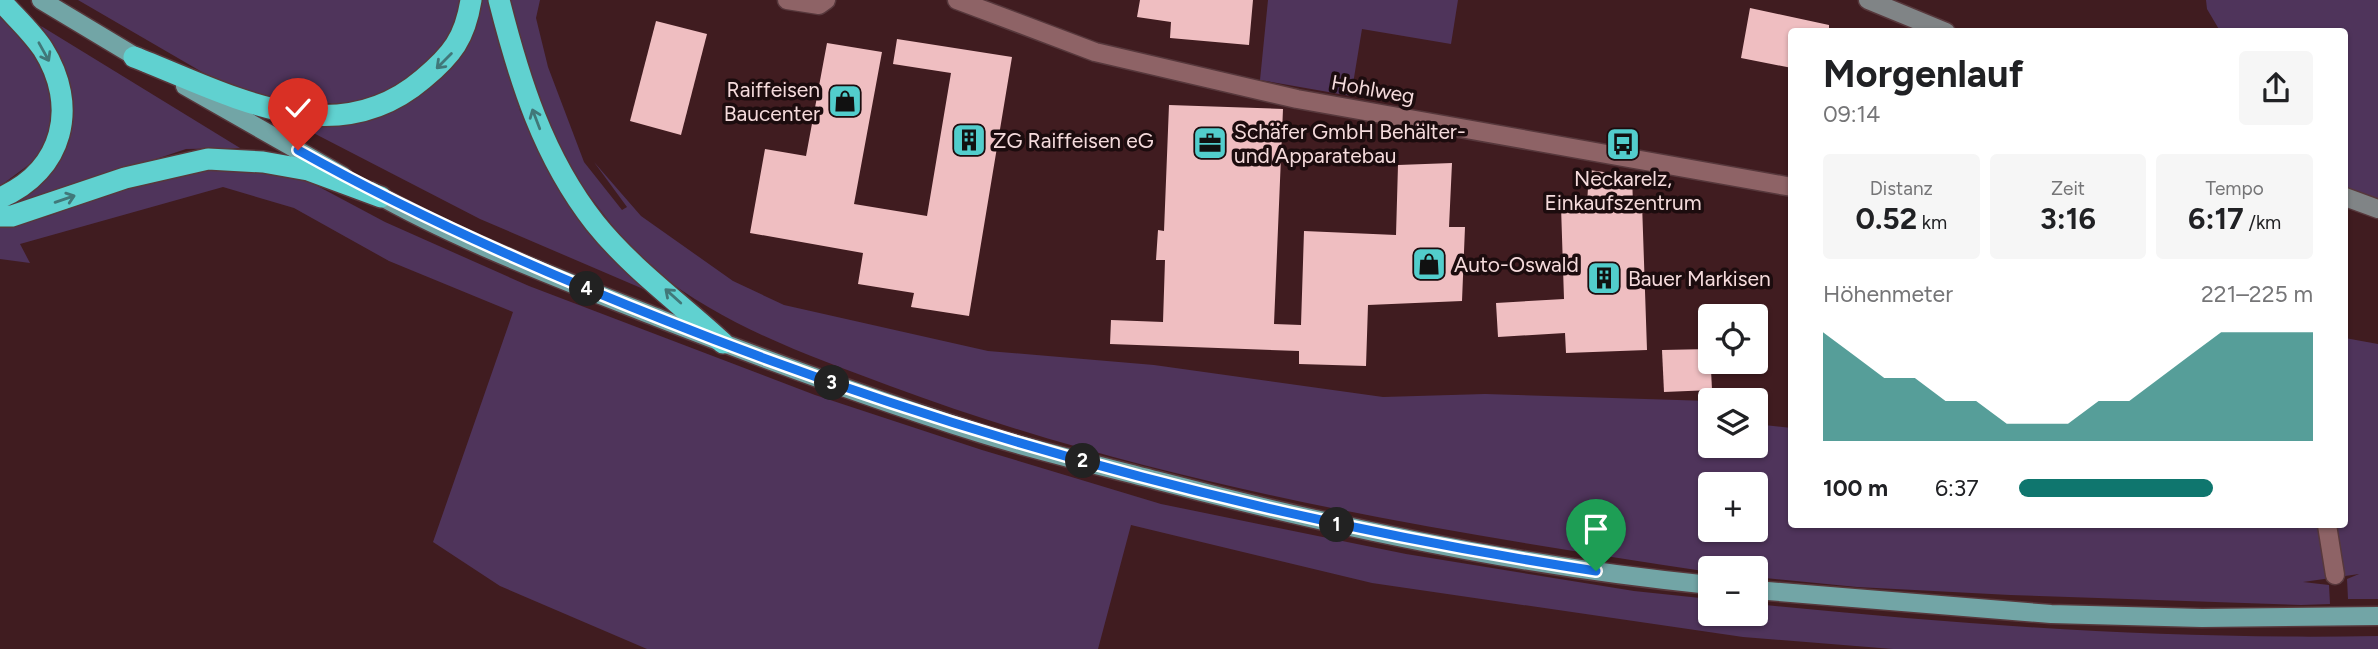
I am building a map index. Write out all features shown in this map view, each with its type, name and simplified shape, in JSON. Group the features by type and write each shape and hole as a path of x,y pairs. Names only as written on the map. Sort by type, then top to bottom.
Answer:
{"highway":[{"path":"0,0 45,52 62,91 62,129 57,144 43,167 0,198"},
{"path":"134,57 261,108 314,118 368,111 412,89 450,57 464,30 471,0"},
{"path":"499,0 517,69 541,133 576,197 629,258 723,343"},
{"path":"0,216 12,216 125,178 208,159 263,162 308,170 381,197"}],"main road":[{"path":"41,0 134,57 381,197 513,258 803,374 980,433 1289,514 1490,555 1698,583"},
{"path":"1768,591 2050,614 2202,618 2378,616"}],"street":[{"path":"788,0 818,5 826,0"},
{"path":"1867,0 1936,28"},
{"name":"Hohlweg","path":"959,1 1095,52 1297,99 1788,186"},
{"path":"2348,198 2378,209"},
{"path":"2328,528 2335,575"}],"shaded area":[{"path":"78,0 474,0 450,57 348,113 330,103 304,105 233,90"},
{"path":"481,0 491,0 520,111 548,165 648,291 480,219 296,124 352,124 396,109 470,38"},
{"path":"499,0 540,0 536,18 548,67 584,162 622,210 627,207 594,162 641,216 733,281 784,305 988,351 1154,365 1383,397 1485,394 1698,401 1698,458 1768,458 1768,425 1788,428 1788,528 2348,528 2348,339 2378,344 2378,599 2348,599 2347,579 2359,574 2303,582 2329,585 2330,604 2301,605 1857,587 1768,578 1768,556 1698,556 1698,570 1398,521 1193,477 990,421 890,386 769,338 710,308 657,272 652,277 561,159"},
{"path":"1268,0 1458,0 1451,44 1362,29 1351,96 1260,80"},
{"path":"2206,0 2378,0 2378,199 2348,190 2348,28 2218,28 2207,9"},
{"path":"0,15 22,35 49,77 59,107 42,155 0,186"},
{"path":"41,26 240,148 186,149 7,209 52,168 65,147 72,126 73,104 68,80"},
{"path":"217,166 274,170 310,182 385,222 529,286 815,395 982,450 1161,504 1406,554 1634,591 1698,598 1698,626 1768,626 1768,605 1910,618 2144,633 2378,636 2378,649 1893,649 1743,637 1372,583 1131,525 1098,649 647,649 500,586 433,542 513,312 389,261 294,208 223,187 20,244 30,263 0,259 0,227 49,216 145,180"}],"building":[{"path":"1140,0 1253,0 1249,45 1170,38 1171,22 1137,17"},
{"path":"1750,8 1829,25 1829,28 1788,28 1788,67 1741,58"},
{"path":"656,21 707,34 681,135 630,121"},
{"path":"897,39 1012,57 969,316 911,307 914,293 858,284 863,253 750,233 765,149 806,156 827,43 882,52 854,204 927,216 951,73 893,64"},
{"path":"1169,105 1283,109 1274,324 1301,325 1304,231 1396,235 1398,165 1452,163 1449,227 1465,227 1462,301 1368,305 1366,366 1299,364 1299,351 1110,344 1111,320 1163,322 1165,260 1156,260 1158,230 1164,231"},
{"name":"Bauer Markisen","path":"1589,170 1632,176 1633,204 1642,203 1647,350 1566,353 1565,333 1498,337 1496,303 1564,299 1561,206 1587,205"},
{"path":"1698,349 1698,374 1711,374 1712,388 1664,392 1662,350"}],"place":[{"name":"Raiffeisen Baucenter","path":"845,101"},
{"name":"ZG Raiffeisen eG","path":"969,140"},
{"name":"Schäfer GmbH Behälter- und Apparatebau","path":"1210,143"},
{"name":"Neckarelz, Einkaufszentrum","path":"1623,144"},
{"name":"Auto-Oswald","path":"1429,264"},
{"name":"Bauer Markisen","path":"1604,278"}],"route":[{"path":"298,150 381,197 565,281 803,374 980,433 1289,514 1388,537 1596,571"}]}
